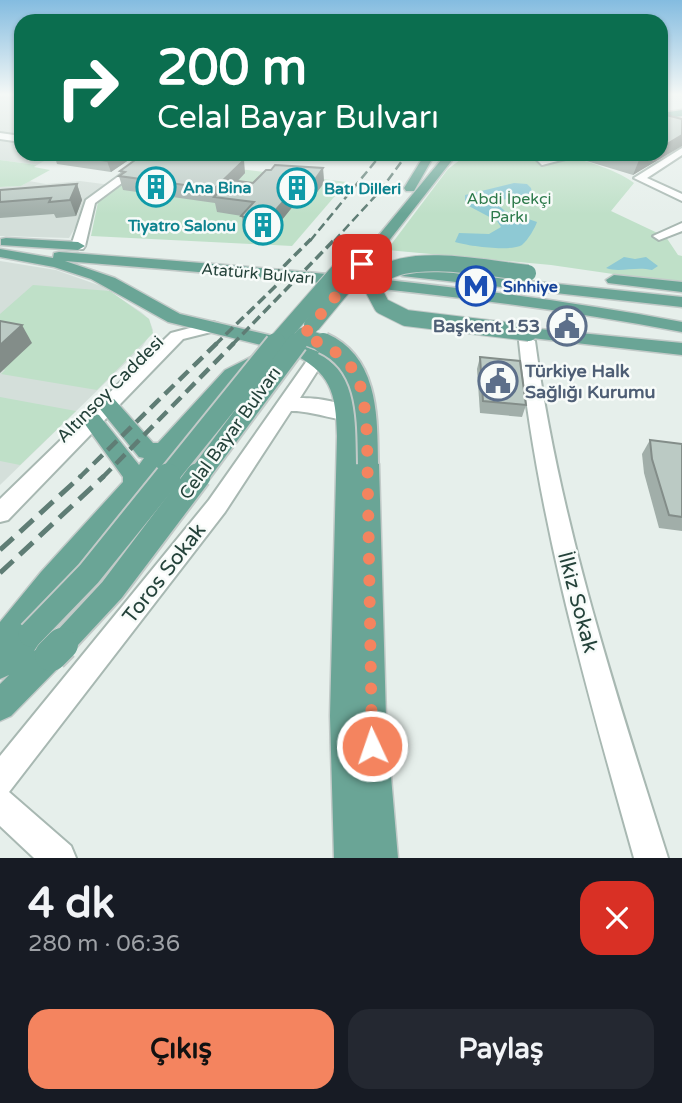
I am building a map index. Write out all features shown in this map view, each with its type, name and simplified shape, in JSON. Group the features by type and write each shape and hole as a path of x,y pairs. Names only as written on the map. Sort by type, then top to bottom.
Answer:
{"main road":[{"path":"410,188 426,161"},
{"name":"Celal Bayar Bulvarı","path":"0,664 41,645 112,590 302,342 410,188 442,161"},
{"name":"Celal Bayar Bulvarı","path":"371,243 442,161"},
{"name":"Atatürk Bulvarı","path":"0,242 78,246 580,290 682,303"},
{"name":"Atatürk Bulvarı","path":"0,252 259,273 500,297 582,308 682,327"},
{"name":"Atatürk Bulvarı","path":"0,252 51,262 110,281 162,313"},
{"path":"682,287 412,264 386,271 376,280 373,289 382,306 406,318 528,337 682,349"},
{"path":"580,290 609,287 682,293"},
{"path":"582,308 682,319"},
{"name":"Altınsoy Caddesi","path":"162,313 213,327 261,347 289,346 302,342 338,352 360,382 364,394 368,464 370,718 380,858"},
{"path":"302,342 337,380 345,400 347,415 346,716 352,858"},
{"name":"Celal Bayar Bulvarı","path":"0,705 89,575 261,347 302,342"},
{"path":"0,645 50,581 232,374 261,347"},
{"path":"95,411 147,451 164,452"},
{"path":"95,411 134,475 134,488"}],"street":[{"path":"78,246 90,202 147,161"},
{"path":"666,161 639,178 682,198"},
{"path":"659,236 682,227"},
{"name":"Altınsoy Caddesi","path":"0,513 167,333 168,324 162,313"},
{"name":"Altınsoy Caddesi","path":"0,498 177,336 213,327"},
{"name":"İlkiz Sokak","path":"528,337 542,447 560,535 604,700 651,858"},
{"name":"Toros Sokak","path":"0,780 193,537 286,405 302,342"},
{"path":"286,405 322,405 347,415"},
{"path":"0,804 58,858"}],"shaded area":[{"path":"0,134 14,134 14,161 44,161 37,165 0,160"},
{"path":"29,181 46,184 80,181 111,185 90,202 69,238 0,236 0,187 21,186"},
{"path":"0,261 56,270 101,286 141,312 149,319 153,330 142,347 0,485"}],"green space":[{"path":"0,160 37,165 34,167 50,170 21,186 0,187"},
{"path":"153,161 347,182 292,246 91,236 98,202"},
{"name":"Abdi İpekçi Parkı","path":"459,161 584,161 621,175 634,183 611,211 666,237 678,255 682,256 682,284 551,265 387,250 448,169"},
{"path":"33,285 110,291 149,319 153,333 97,390 1,374 5,370 0,369 0,314"},
{"path":"0,397 76,411 20,465 0,461"}],"water":[{"path":"514,183 527,184 532,193 502,200 498,205 505,211 537,222 522,245 499,248 455,242 459,233 489,234 501,227 497,221 465,204 465,195"},
{"path":"624,257 646,257 658,266 652,270 606,268"}],"building":[{"path":"668,134 682,135 668,143"},
{"path":"134,161 243,161 214,189 119,176 125,172 120,171"},
{"path":"275,165 323,168 314,181 302,180 267,220 262,222 241,216 254,202 214,197 231,180 253,183"},
{"path":"77,184 70,200 49,202 51,198 0,202 0,190"},
{"path":"0,321 22,325 0,345"},
{"path":"480,357 520,361 526,405 483,401"},
{"path":"650,440 682,444 682,517 669,515 652,459"}],"railway":[{"path":"310,241 376,161"},
{"path":"334,241 379,192 402,161"},
{"path":"273,277 311,239"},
{"path":"232,345 335,239"},
{"path":"215,345 287,275"},
{"path":"79,478 217,343"},
{"path":"103,476 234,343"},
{"path":"0,550 81,476"},
{"path":"0,573 103,476"}],"place":[{"name":"Ana Bina","path":"156,187"},
{"name":"Batı Dilleri","path":"297,188"},
{"name":"Tiyatro Salonu","path":"263,225"},
{"name":"Sıhhiye","path":"476,286"},
{"name":"Başkent 153","path":"567,326"},
{"name":"Türkiye Halk Sağlığı Kurumu","path":"498,381"}],"route":[{"path":"362,264 303,336 338,352 354,371 364,394 368,464 366,503 372,746"}]}
